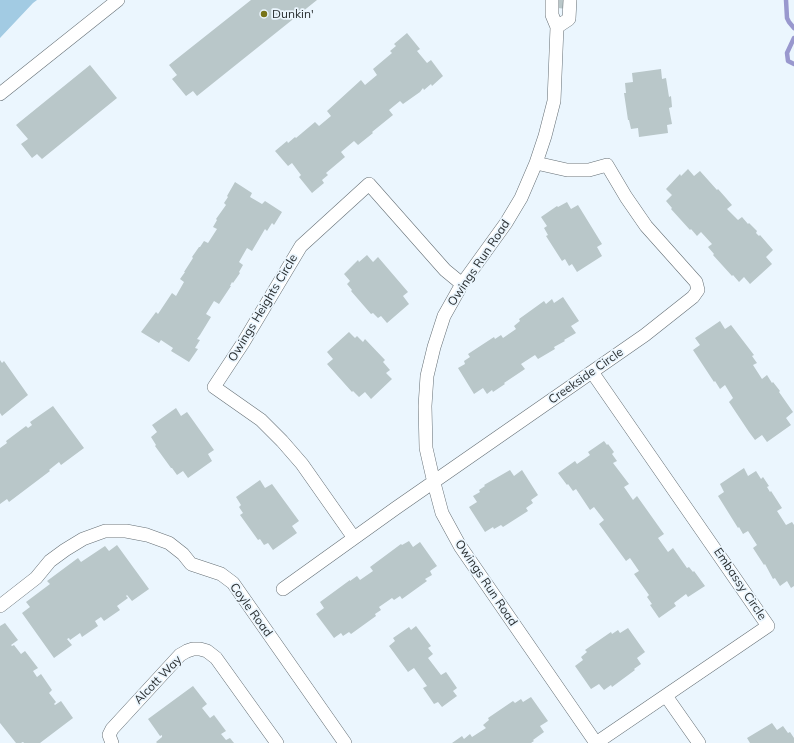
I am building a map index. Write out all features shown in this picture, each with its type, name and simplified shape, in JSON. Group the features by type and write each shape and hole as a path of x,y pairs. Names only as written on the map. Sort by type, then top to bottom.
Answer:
{"street":[{"path":"0,94 118,0"},
{"name":"Owings Run Road","path":"552,0 552,15 557,27 554,101 545,136 536,163 521,198 506,223 462,284 444,316 427,376 425,406 426,448 442,513 460,546 596,743"},
{"path":"557,27 568,19 570,0"},
{"name":"Creekside Circle","path":"283,589 645,335 693,297 698,290 696,282 646,226 626,197 607,164 589,170 567,170 536,163"},
{"name":"Owings Heights Circle","path":"354,538 302,464 282,441 261,420 214,387 243,343 301,246 369,184 445,270 462,284"},
{"name":"Embassy Circle","path":"592,372 768,626 596,743"},
{"name":"Coyle Road","path":"0,606 36,578 50,562 65,550 83,539 105,530 126,531 147,535 169,543 183,554 191,564 221,574 232,583 345,743"},
{"name":"Alcott Way","path":"112,743 109,736 112,728 180,655 187,650 200,649 207,651 216,658 277,743"},
{"path":"666,696 699,743"}],"shaded area":[{"path":"0,0 37,0 0,38"}],"building":[{"path":"251,0 317,0 197,96 193,91 186,96 172,79 177,75 169,65"},
{"path":"559,0 567,0 567,9 558,8"},
{"path":"407,33 420,49 417,51 427,63 431,60 443,76 432,86 431,84 424,90 423,88 420,92 403,104 400,101 389,110 393,115 372,132 373,133 358,145 354,141 341,152 345,157 326,173 328,175 322,180 324,183 312,193 299,177 301,175 292,163 288,166 275,151 287,141 288,143 295,137 296,138 315,122 319,126 331,116 327,111 361,80 365,85 377,75 373,69 392,53 390,51 396,46 394,44"},
{"path":"90,65 117,98 42,159 37,154 32,158 21,144 28,139 16,125"},
{"path":"661,69 662,79 666,78 669,97 671,96 672,107 669,108 672,124 667,125 668,133 639,137 638,128 631,129 628,120 624,93 626,93 625,83 633,82 632,73"},
{"path":"688,169 694,176 700,171 732,205 727,209 738,220 742,217 748,224 749,223 757,231 756,233 759,236 760,235 773,250 766,257 772,264 750,284 744,277 739,282 733,275 732,276 713,255 714,254 708,247 712,244 701,232 697,236 691,229 690,230 671,209 672,208 666,201 672,195 666,189 680,174 681,176"},
{"path":"235,182 252,193 250,197 262,204 265,201 282,212 274,225 272,223 267,231 265,229 252,251 247,248 239,262 243,265 239,272 240,273 233,283 232,282 219,304 214,301 206,314 211,317 197,339 200,340 195,348 198,349 189,362 171,351 173,348 161,340 159,343 141,332 156,312 158,314 172,293 176,296 184,282 180,279 193,258 192,257 204,241 208,243 217,229 213,227 217,220 216,219 226,205 224,203"},
{"path":"567,202 571,209 578,205 602,244 597,247 602,256 577,272 572,264 569,266 565,259 562,261 546,236 548,235 544,228 547,226 541,217 557,206 558,207"},
{"path":"367,255 373,262 378,257 408,292 403,296 409,304 387,323 381,316 378,318 373,313 371,314 351,291 352,290 347,284 350,281 344,274 358,260 359,262"},
{"path":"563,297 579,321 571,326 576,333 554,347 555,349 538,359 535,355 521,364 525,369 493,392 492,390 487,394 483,388 474,394 458,368 465,364 464,361 470,357 468,354 494,337 495,339 501,335 503,338 516,329 514,326 520,321 519,319 544,301 546,304 552,299 554,303"},
{"path":"720,321 725,329 731,325 754,355 752,356 757,363 753,365 762,379 767,375 780,391 779,392 793,412 786,418 791,425 767,442 762,435 755,440 729,402 733,398 725,385 720,389 693,350 700,345 695,338"},
{"path":"349,332 355,338 357,336 363,342 365,339 385,360 383,362 390,370 386,373 392,379 371,399 365,392 359,397 353,391 352,392 327,364 333,359 327,352"},
{"path":"0,360 2,363 4,361 28,395 2,416 0,413"},
{"path":"53,406 84,448 61,465 59,462 49,470 50,471 9,502 7,499 0,504 0,448 7,443 6,441 26,426 28,428 32,425 30,422"},
{"path":"176,408 181,416 187,412 214,450 208,454 212,461 188,478 183,471 177,475 155,446 156,445 151,437 157,432 152,425"},
{"path":"604,441 614,452 612,454 617,461 613,463 629,484 624,487 633,500 637,496 664,534 658,538 668,552 673,548 687,568 689,567 693,572 694,571 705,586 688,597 686,594 674,603 676,606 659,618 650,605 652,604 647,597 649,595 634,574 639,571 630,558 626,561 599,524 604,520 594,507 590,510 576,489 573,491 558,473 575,461 577,464 590,455 588,452"},
{"path":"744,468 748,476 756,471 761,479 763,477 769,486 767,487 770,492 771,491 782,508 777,511 786,525 792,522 794,525 794,586 791,588 787,581 780,586 775,578 773,579 765,564 764,565 753,548 757,545 748,531 743,534 718,496 724,492 720,484"},
{"path":"510,470 514,476 522,470 538,495 531,500 533,503 526,508 528,511 503,527 501,525 494,529 493,527 485,532 469,507 477,502 473,496 480,492 479,490 485,486 484,485"},
{"path":"260,480 265,488 272,484 299,521 292,526 297,533 273,550 268,543 264,545 260,539 258,540 240,515 243,513 239,507 241,505 236,497"},
{"path":"409,541 413,547 420,542 437,566 430,571 432,575 425,579 427,581 402,599 400,596 394,600 392,598 379,607 381,610 375,614 376,616 351,634 349,632 343,636 341,633 334,638 316,614 324,608 320,602 357,576 360,580 373,571 370,567 401,544 402,545"},
{"path":"117,545 149,589 132,601 127,595 126,596 128,598 117,606 120,610 104,621 101,617 95,621 98,626 82,637 80,633 70,640 69,638 67,639 72,645 54,658 22,613 30,607 26,602 50,584 47,581 78,558 81,562 105,546 109,551"},
{"path":"5,623 18,640 11,645 14,645 21,654 25,651 38,668 33,671 37,677 41,674 52,690 49,693 56,702 54,704 55,705 61,701 73,718 40,743 16,743 0,723 0,626"},
{"path":"416,626 431,646 428,648 433,654 428,658 441,675 446,672 457,688 453,691 457,696 442,707 438,702 434,704 423,688 427,686 414,668 408,672 389,646 395,641 393,638 409,627 411,630"},
{"path":"628,628 645,652 637,658 641,664 612,687 611,685 604,690 599,684 591,689 575,666 583,660 581,657 587,652 585,650 611,632 612,634 618,630 620,633"},
{"path":"193,686 207,704 202,708 210,718 214,715 226,731 221,734 226,740 230,738 234,743 156,742 162,737 162,735 160,736 148,719"},
{"path":"531,697 548,721 540,726 544,732 531,743 452,743 462,736 464,739 470,734 472,737 486,728 483,725 489,720 488,718 513,701 515,703 521,699 523,702"},
{"path":"772,723 777,730 783,726 788,733 790,732 794,738 794,743 750,743 747,738"}],"waterway":[{"path":"786,0 787,18 794,28"},
{"path":"794,38 787,53 788,61 794,64"}],"place":[{"name":"Dunkin'","path":"264,14"}]}
